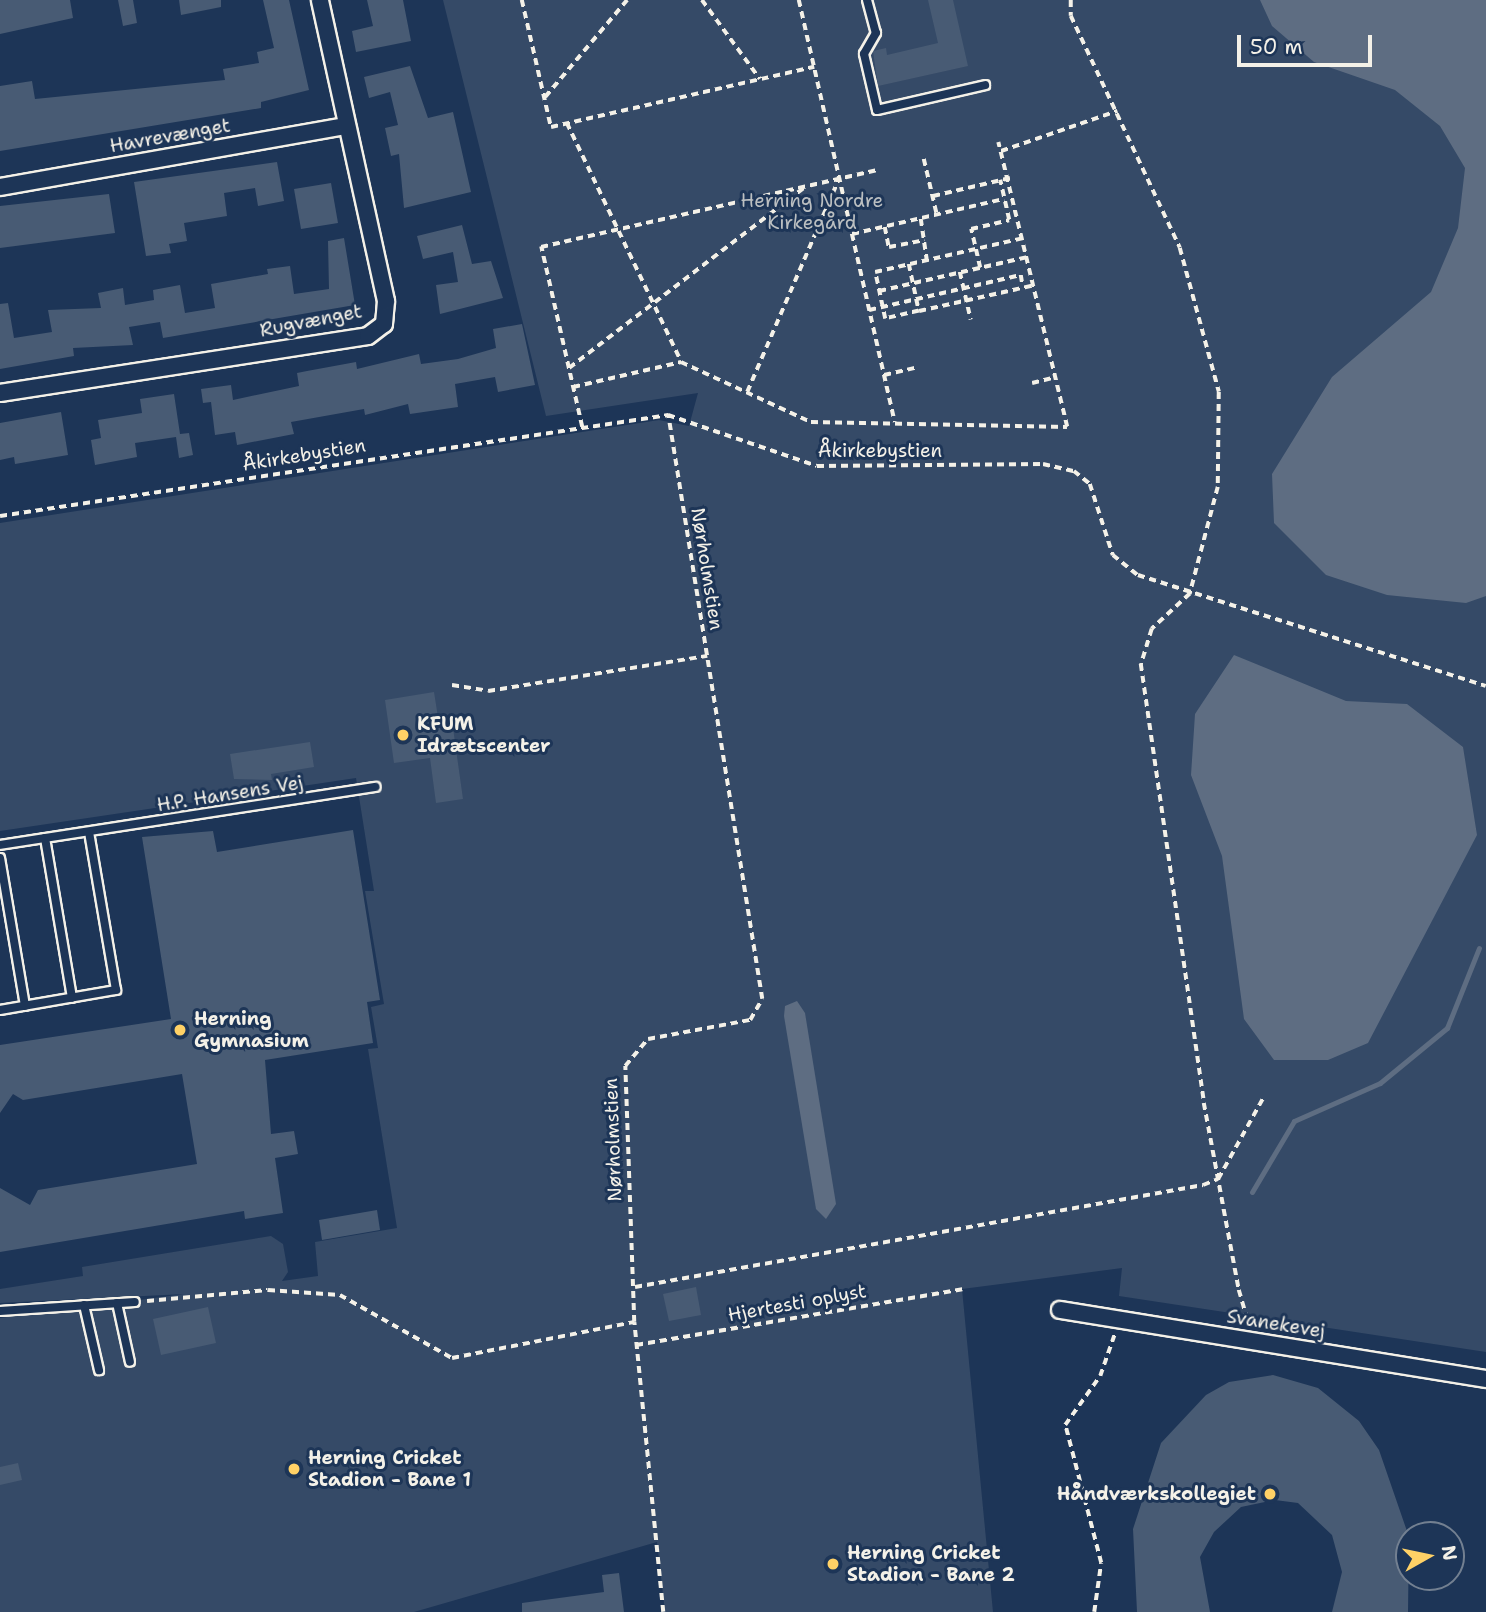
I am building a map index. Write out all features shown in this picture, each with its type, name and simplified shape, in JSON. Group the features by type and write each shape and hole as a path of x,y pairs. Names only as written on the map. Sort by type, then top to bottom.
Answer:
{"street":[{"name":"Rugvænget","path":"0,393 368,336 384,324 386,301 320,0"},
{"name":"Havrevænget","path":"0,187 347,126"},
{"name":"Svanekevej","path":"1059,1310 1486,1379"}],"lane":[{"path":"867,0 876,33 864,54 877,110 985,85"},
{"name":"H.P. Hansens Vej","path":"0,845 376,787"},
{"path":"0,1010 116,990 89,832"},
{"path":"45,838 72,998"},
{"path":"0,859 25,1006"},
{"path":"0,1311 135,1302"},
{"path":"117,1303 130,1362"},
{"path":"84,1305 99,1370"}],"path":[{"path":"522,0 551,127 814,67"},
{"path":"545,98 628,0"},
{"path":"702,0 760,79"},
{"path":"799,0 895,422"},
{"path":"1071,0 1071,16 1180,248 1219,392 1218,487 1190,594 1152,629 1141,664 1218,1179 1246,1315 1265,1328"},
{"path":"1001,151 1117,111"},
{"path":"567,123 681,362"},
{"path":"573,387 681,362 811,422 1067,427 1010,178 998,142"},
{"path":"924,159 937,215"},
{"path":"582,426 541,247 877,170"},
{"path":"747,392 839,178"},
{"path":"933,196 1010,178"},
{"path":"979,268 971,229 1009,220 1000,180"},
{"path":"569,368 654,306 807,186"},
{"path":"852,234 1004,199"},
{"path":"921,219 927,260"},
{"path":"885,227 889,247 924,240"},
{"path":"1024,238 875,272 879,291 886,319 1035,285"},
{"path":"879,291 1028,257"},
{"path":"909,264 919,311"},
{"path":"960,272 971,320"},
{"path":"869,310 1021,275 1023,287"},
{"path":"884,375 918,367"},
{"path":"1032,383 1056,377"},
{"name":"Åkirkebystien","path":"0,516 668,415 731,432 789,462 817,467 1043,464 1074,471 1090,484 1113,555 1138,575 1190,594 1486,686"},
{"name":"Nørholmstien","path":"663,1612 634,1322 635,1287 625,1066 648,1039 750,1020 762,999 668,415"},
{"path":"452,685 488,691 707,656"},
{"path":"1218,1179 1263,1098"},
{"path":"635,1287 1218,1179"},
{"name":"Hjertesti oplyst","path":"636,1345 962,1289"},
{"path":"135,1302 268,1290 340,1295 433,1353 452,1358 634,1322"},
{"path":"1094,1612 1101,1563 1065,1425 1100,1376 1117,1319"}],"green space":[{"name":"Herning Nordre Kirkegård","path":"443,0 1486,0 1486,1352 1119,1296 1122,1268 962,1289 993,1612 665,1612 657,1542 414,1612 0,1612 0,1318 185,1294 0,1303 0,1289 83,1276 82,1267 271,1236 283,1244 288,1272 282,1281 318,1276 315,1242 397,1228 368,1049 378,1048 371,1007 384,1004 365,891 374,891 356,778 0,831 0,523 659,420 689,426 698,393 546,416"}],"shaded area":[{"path":"1260,0 1486,0 1486,596 1466,603 1387,595 1326,575 1274,523 1272,474 1332,377 1431,292 1458,228 1465,168 1440,126 1395,90 1314,62 1272,26"},
{"path":"1234,655 1346,701 1407,704 1463,747 1477,835 1368,1043 1328,1060 1274,1060 1244,1019 1222,856 1191,775 1195,714"},
{"path":"797,1001 805,1013 836,1204 826,1219 816,1209 784,1016 785,1006"}],"building":[{"path":"0,0 70,0 73,18 0,34"},
{"path":"118,0 133,0 137,23 123,26"},
{"path":"179,0 221,0 221,7 181,15"},
{"path":"263,0 289,0 309,90 261,102 261,108 0,151 0,86 32,81 35,99 225,80 223,69 259,63 257,52 274,48"},
{"path":"367,0 403,0 411,41 356,52 352,31 373,26"},
{"path":"928,0 953,0 968,66 878,86 873,51 886,48 887,55 938,43"},
{"path":"410,66 428,118 453,112 471,192 404,208 399,154 391,156 385,128 398,125 390,92 369,98 364,77"},
{"path":"277,162 284,201 258,206 255,188 224,193 227,216 184,223 187,241 169,244 171,253 146,256 134,182"},
{"path":"331,183 338,223 301,229 294,189"},
{"path":"109,194 115,233 0,248 0,206"},
{"path":"462,225 472,264 491,261 503,298 440,314 436,285 458,282 453,252 423,259 417,236"},
{"path":"344,238 355,305 163,338 160,322 129,327 133,345 73,348 74,356 0,369 0,304 8,303 14,338 52,332 48,310 101,308 98,293 123,288 125,305 154,300 153,290 180,285 185,313 215,308 211,284 268,274 267,269 290,266 294,294 329,289 328,241"},
{"path":"522,324 535,385 498,392 495,377 455,384 458,407 410,414 408,404 365,415 364,409 291,422 294,434 237,445 235,432 215,435 211,402 203,403 201,389 231,385 233,400 299,386 297,373 356,362 357,369 419,354 421,364 458,359 496,348 493,329"},
{"path":"174,394 180,434 189,433 193,455 179,458 176,437 135,443 137,457 95,465 91,440 101,438 98,420 142,413 140,399"},
{"path":"61,412 68,455 15,464 14,457 0,460 0,423"},
{"path":"434,692 440,730 453,728 463,799 436,803 430,758 394,763 385,700"},
{"path":"310,742 314,767 271,774 272,780 234,779 230,754"},
{"name":"Herning Gymnasium","path":"353,830 380,1000 367,1002 373,1043 265,1060 271,1134 294,1131 298,1154 275,1158 283,1213 245,1219 244,1211 0,1252 0,1188 30,1205 38,1190 197,1164 182,1074 23,1100 13,1094 0,1113 0,1045 171,1019 142,837 213,831 217,852"},
{"path":"377,1210 380,1230 322,1240 319,1220"},
{"path":"696,1287 701,1315 669,1321 663,1294"},
{"path":"208,1307 216,1343 161,1355 153,1319"},
{"name":"Håndværkskollegiet","path":"1273,1375 1318,1388 1359,1421 1379,1450 1403,1521 1395,1521 1395,1591 1408,1591 1408,1612 1332,1612 1342,1572 1332,1535 1298,1503 1275,1500 1241,1507 1214,1532 1200,1557 1210,1612 1137,1612 1133,1529 1161,1443 1206,1395 1229,1382"},
{"path":"18,1463 22,1480 0,1485 0,1467"},
{"path":"619,1573 624,1612 522,1612 522,1603 604,1592 602,1575"}],"waterway":[{"path":"1252,1192 1294,1121 1380,1083 1447,1028 1479,948"}],"place":[{"name":"KFUM Idrætscenter","path":"403,735"},
{"name":"Herning Gymnasium","path":"180,1030"},
{"name":"Herning Cricket Stadion - Bane 1","path":"294,1469"},
{"name":"Håndværkskollegiet","path":"1270,1494"},
{"name":"Herning Cricket Stadion - Bane 2","path":"833,1564"}]}
